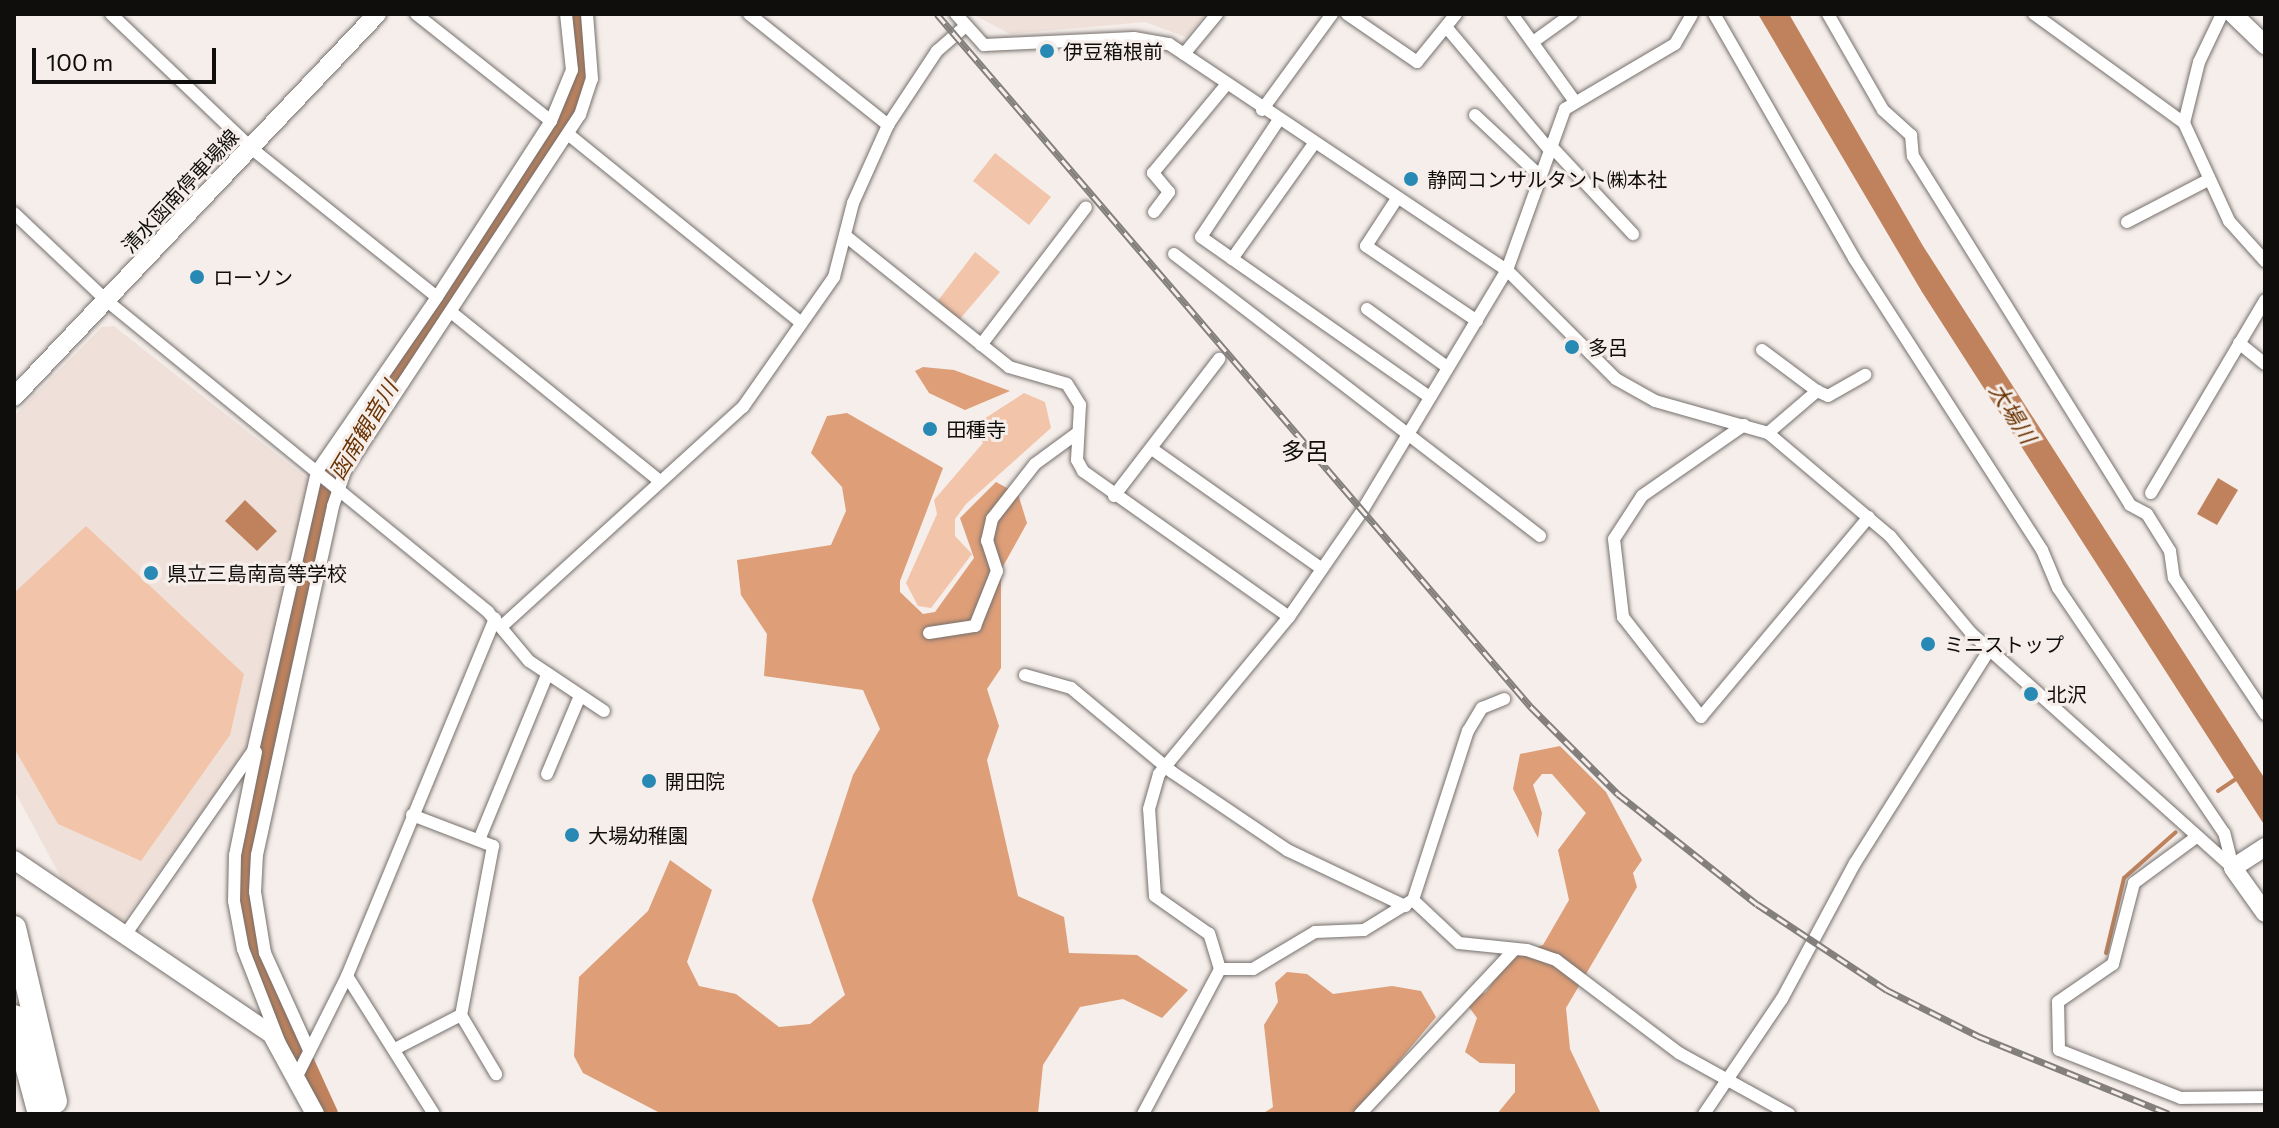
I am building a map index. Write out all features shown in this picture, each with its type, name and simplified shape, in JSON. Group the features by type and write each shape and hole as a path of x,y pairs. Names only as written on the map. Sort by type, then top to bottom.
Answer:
{"highway":[{"path":"14,928 48,1108"},
{"path":"14,965 48,1108"},
{"path":"14,1017 48,1108"},
{"path":"14,1038 48,1108"}],"street":[{"path":"111,14 251,148 437,297"},
{"name":"清水函南停車場線","path":"14,397 377,14"},
{"path":"416,14 551,121"},
{"path":"309,1050 265,953 257,855 337,487 451,312 540,156 572,70 566,14"},
{"path":"315,1114 280,1044 243,949 234,901 235,855 317,471 437,297 540,156 568,134 592,79 587,14"},
{"path":"749,14 888,125"},
{"path":"956,14 984,45 1153,38 1184,54 1313,145 1507,270 1616,379 1655,401 1768,433 1869,517 1989,650 2195,838 2239,864"},
{"path":"1184,54 1217,14"},
{"path":"1262,110 1332,14"},
{"path":"1347,14 1417,62 1456,14"},
{"path":"1512,14 1573,99"},
{"path":"1533,42 1572,14"},
{"path":"1143,1114 1220,969 1209,934 1155,896 1149,809 1165,765 1289,617 1477,321 1507,270 1549,146 1573,99 1675,44 1692,14"},
{"path":"1714,14 1854,258 2042,550 2058,588 2224,833 2265,913"},
{"path":"1828,14 1883,110 1911,135 1913,156 2130,505 2147,514 2170,551 2174,578 2265,714"},
{"path":"2034,14 2184,123 2229,221 2265,261"},
{"path":"2184,123 2199,62 2222,14"},
{"path":"2233,14 2265,45"},
{"path":"297,1076 347,976 412,815 498,623 743,407 834,277 847,237 853,203 888,125 937,51 966,26"},
{"path":"1447,28 1549,146 1633,234"},
{"path":"1154,212 1169,192 1153,173 1226,85"},
{"path":"1475,115 1539,175"},
{"path":"1278,121 1201,237 1428,396"},
{"path":"568,134 801,323"},
{"path":"1232,259 1313,145"},
{"path":"2127,222 2208,180"},
{"path":"1396,200 1366,246 1477,321"},
{"path":"981,345 1086,207"},
{"path":"14,213 107,301 337,487 498,623 547,675 604,711"},
{"path":"847,237 1009,367 1067,384 1080,405 1076,434 1083,471 1114,496 1289,617"},
{"path":"1174,254 1409,429 1540,536"},
{"path":"2151,493 2265,300"},
{"path":"1367,309 1447,367"},
{"path":"451,312 660,481"},
{"path":"2239,343 2265,364"},
{"path":"1762,350 1828,396 1865,375"},
{"path":"1114,496 1219,359"},
{"path":"1768,433 1817,391"},
{"path":"1744,425 1638,499 1614,539 1623,617 1701,717 1869,517"},
{"path":"929,633 975,626 997,571 987,541 992,519 1035,464 1076,434"},
{"path":"1152,449 1322,569"},
{"path":"1704,1114 1728,1081 1989,650"},
{"path":"479,840 547,675"},
{"path":"1025,675 1071,688 1165,765 1287,850 1409,903 1452,940 1556,960 1728,1081 1789,1114"},
{"path":"547,774 580,696"},
{"path":"1220,969 1253,969 1311,934 1364,930 1409,903 1468,731 1482,708 1504,699"},
{"path":"125,935 257,745"},
{"path":"412,815 493,846 461,1015 496,1074"},
{"path":"2195,838 2134,883 2113,964 2058,1002 2059,1050 2181,1098 2265,1097"},
{"path":"2239,864 2265,847"},
{"path":"14,860 280,1044"},
{"path":"1360,1114 1514,950"},
{"path":"347,976 434,1114"},
{"path":"395,1049 461,1015"}],"shaded area":[{"path":"972,14 1205,14 1186,37 1145,22 1010,34"},
{"path":"995,153 1051,197 1029,225 973,181"},
{"path":"975,252 1000,272 959,320 937,302"},
{"name":"県立三島南高等学校","path":"114,326 309,480 248,748 123,921 67,889 14,790 14,416 102,327"},
{"path":"923,367 954,370 1010,391 965,410 929,393 915,371"},
{"path":"1024,393 1045,402 1051,428 966,504 955,519 955,536 972,554 931,608 918,606 906,583 937,514 934,500 983,443 973,426"},
{"path":"847,413 943,468 900,581 900,592 923,614 935,612 974,558 960,518 996,482 1018,494 1027,523 1001,570 1001,668 987,689 999,726 987,760 1018,896 1064,917 1069,953 1137,955 1188,990 1162,1018 1123,999 1080,1007 1043,1065 1038,1114 662,1114 583,1073 574,1056 579,977 648,911 670,860 712,890 687,962 699,986 736,994 779,1027 810,1024 845,995 812,900 853,775 880,729 863,690 764,676 767,634 741,595 737,560 831,545 846,511 842,487 811,453 827,416"},
{"path":"86,526 244,674 230,735 141,861 58,824 14,748 14,593"},
{"path":"1560,746 1606,792 1642,860 1633,873 1637,887 1566,1008 1570,1049 1601,1114 1497,1114 1515,1092 1515,1064 1480,1063 1465,1052 1477,1018 1466,1003 1486,992 1513,954 1543,945 1569,900 1558,850 1586,813 1552,774 1542,774 1533,785 1542,813 1538,838 1513,789 1520,754"},
{"path":"1287,972 1307,974 1333,994 1392,986 1421,991 1436,1017 1355,1114 1262,1114 1273,1107 1264,1025 1278,1002 1275,983"}],"water":[{"name":"大場川","path":"1758,14 1789,14 1923,246 2265,779 2265,826 1922,292"},
{"path":"2218,478 2238,490 2217,525 2197,514"},
{"path":"245,500 277,531 257,551 225,521"}],"waterway":[{"name":"函南観音川","path":"327,1114 257,961 247,913 247,845 332,472 565,116 579,82 577,14"},
{"path":"2218,791 2239,777"},
{"path":"2106,953 2124,878 2176,832"}],"railway":[{"path":"937,14 1531,707 1618,794 1757,904 1887,990 1978,1036 2169,1114"}],"place":[{"name":"伊豆箱根前","path":"1047,51"},
{"name":"静岡コンサルタント㈱本社","path":"1411,179"},
{"name":"ローソン","path":"197,277"},
{"name":"多呂","path":"1572,347"},
{"name":"田種寺","path":"930,429"},
{"name":"県立三島南高等学校","path":"151,573"},
{"name":"ミニストップ","path":"1928,644"},
{"name":"北沢","path":"2031,694"},
{"name":"開田院","path":"649,781"},
{"name":"大場幼稚園","path":"572,835"}],"district":[{"name":"多呂","path":"1305,451"}]}
